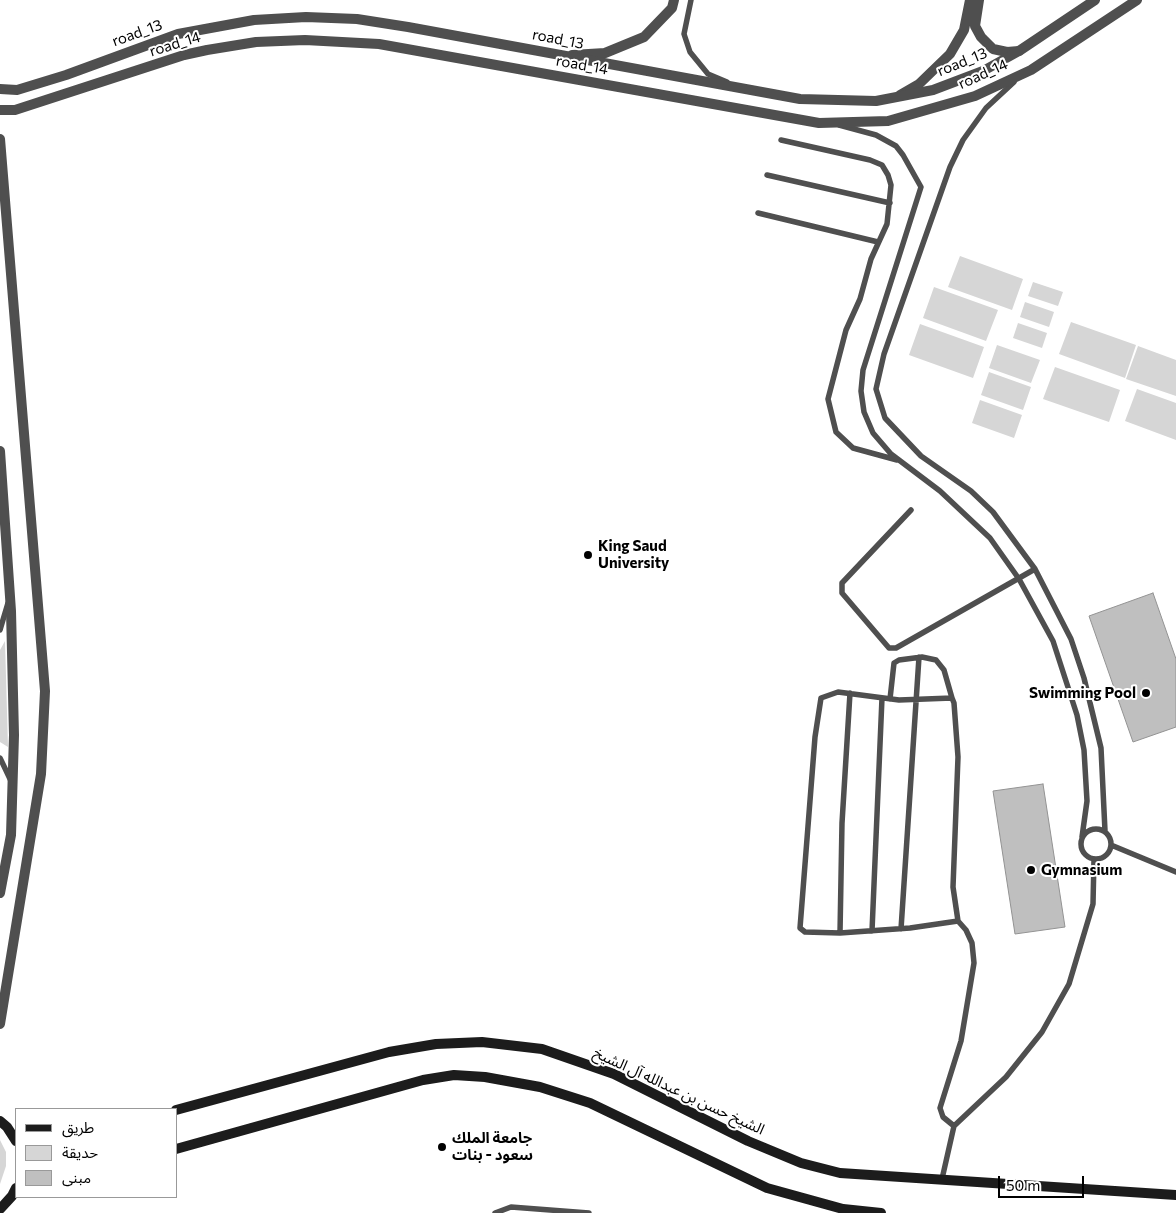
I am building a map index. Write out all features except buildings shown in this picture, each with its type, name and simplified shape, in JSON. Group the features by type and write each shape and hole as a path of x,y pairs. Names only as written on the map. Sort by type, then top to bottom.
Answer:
{"main road":[{"name":"الشيخ حسن بن عبدالله آل الشيخ","path":"178,1109 389,1052 436,1044 482,1042 542,1048 614,1074 748,1141 801,1163 840,1172 1176,1195"},
{"path":"178,1148 423,1080 454,1076 485,1077 540,1087 590,1103 767,1188 844,1209 881,1213"},
{"path":"0,1121 7,1127 15,1139"},
{"path":"0,1209 15,1192"}],"street":[{"path":"564,55 605,53 644,37 672,8 674,0"},
{"path":"896,98 919,84 950,54 964,30 970,0"},
{"path":"979,0 975,26 981,37 993,49 1007,52 1019,51"},
{"name":"road_13","path":"0,89 18,90 178,34 228,24 280,18 332,18 383,22 748,90 822,101 876,101 947,85 982,71 1019,51 1095,0"},
{"name":"road_14","path":"0,110 16,110 208,50 256,42 306,40 379,44 798,120 828,123 888,121 915,115 975,96 1031,70 1137,0"},
{"path":"0,139 45,691 41,774 0,1024"},
{"path":"0,451 10,596 14,735 11,835 0,894"}],"lane":[{"path":"691,0 684,34 690,52 708,74 748,90"},
{"path":"1031,70 1003,90 986,108 964,140 950,167 887,346 876,389 885,418 894,430 921,456 971,491 993,512 1036,569 1071,639 1084,678 1101,748 1104,831"},
{"path":"828,123 876,135 896,146 921,187 863,370 861,391 864,412 873,433 901,462 968,515 990,538 1019,579 1053,641 1077,716 1084,750 1087,801 1082,851 1094,859"},
{"path":"780,140 851,155 882,165 891,185 887,224 878,242 860,299 846,330 828,399 836,432 853,448 901,462"},
{"path":"767,175 890,202"},
{"path":"758,213 878,242"},
{"path":"911,510 842,583 842,593 889,648 896,648 1036,569"},
{"path":"0,630 10,596"},
{"path":"901,929 919,657"},
{"path":"890,699 894,663 899,660 919,657 936,660 944,670 952,698 958,757 953,887 958,921 966,930 972,943 974,962 961,1041 940,1108 943,1117 954,1126"},
{"path":"952,698 890,699 838,692 821,698 815,737 800,928 805,932 840,933 901,929 958,921"},
{"path":"840,933 842,823 850,694"},
{"path":"872,931 882,698"},
{"path":"0,758 12,784"},
{"path":"1082,837 1089,830 1094,829 1104,831 1108,835 1111,845 1107,855 1094,859"},
{"path":"1111,845 1176,872"},
{"path":"942,1179 954,1126 1006,1077 1042,1032 1069,984 1093,904 1094,859"},
{"path":"495,1213 511,1207 589,1213"}],"green space":[{"path":"960,256 1023,279 1012,310 948,287"},
{"path":"1033,282 1063,292 1058,306 1028,296"},
{"path":"934,287 998,310 986,341 923,318"},
{"path":"1025,302 1054,312 1049,327 1020,317"},
{"path":"1071,322 1136,345 1125,378 1059,354"},
{"path":"1018,323 1047,333 1042,348 1013,338"},
{"path":"920,324 984,347 973,378 909,355"},
{"path":"997,345 1040,360 1031,383 989,368"},
{"path":"1138,346 1176,360 1176,396 1126,379"},
{"path":"1055,367 1120,390 1109,422 1043,399"},
{"path":"989,372 1031,387 1023,410 981,395"},
{"path":"1137,389 1176,403 1176,440 1125,421"},
{"path":"980,400 1022,415 1014,438 972,423"},
{"path":"5,641 8,747 0,742 0,650"},
{"path":"0,1140 6,1152 6,1166 0,1184"}],"place":[{"name":"King Saud University","path":"588,555"},
{"name":"Swimming Pool","path":"1146,693"},
{"name":"Gymnasium","path":"1031,870"},
{"name":"جامعة الملك سعود - بنات","path":"442,1147"}]}
